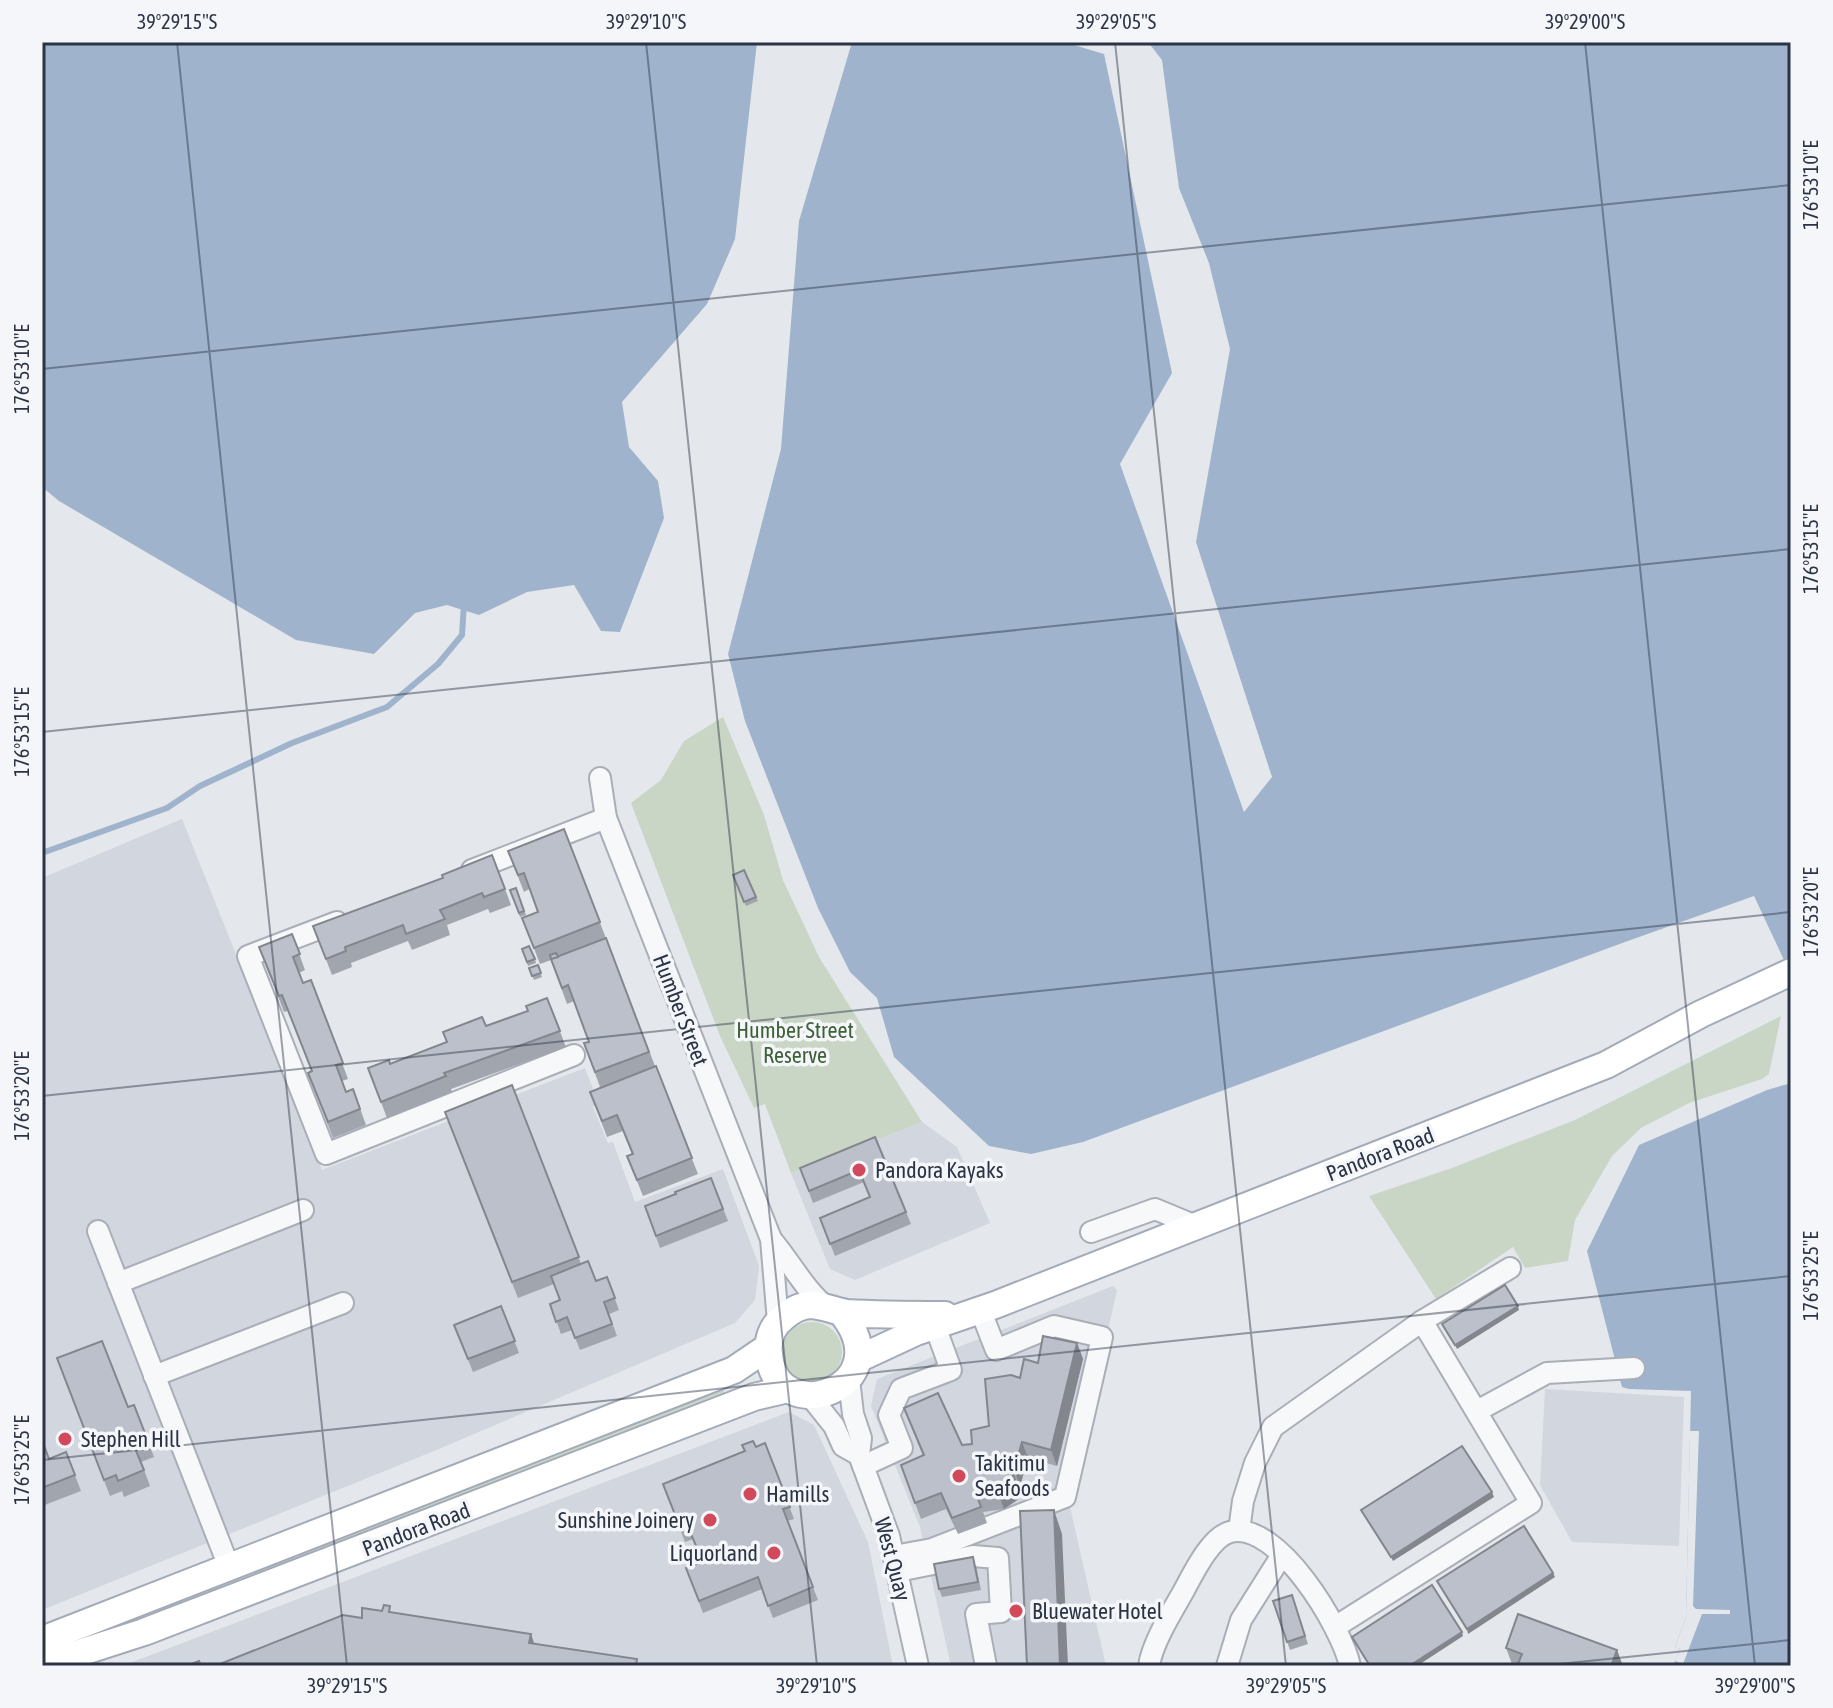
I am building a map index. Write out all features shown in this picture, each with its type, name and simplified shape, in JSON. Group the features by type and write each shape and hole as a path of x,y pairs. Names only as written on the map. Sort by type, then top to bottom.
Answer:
{"main road":[{"name":"Pandora Road","path":"854,1369 895,1341 1606,1065 1701,1014 1785,974"},
{"path":"833,1309 851,1324 857,1338 854,1369 838,1389 825,1395 799,1393 777,1378 769,1364 770,1335 778,1322 792,1311 808,1305 879,1315 970,1312"},
{"name":"Pandora Road","path":"42,1640 734,1370 768,1347"},
{"name":"Pandora Road","path":"42,1665 144,1632 742,1402 799,1393"}],"street":[{"name":"Humber Street","path":"600,778 606,818 771,1239 778,1322"},
{"path":"453,877 606,818"},
{"path":"351,916 248,956 326,1154 574,1055"},
{"path":"1091,1232 1155,1209 1196,1226"},
{"path":"118,1283 303,1210"},
{"path":"98,1231 229,1567"},
{"name":"Humber Street","path":"771,1239 813,1296 833,1309"},
{"path":"1239,1531 1243,1501 1255,1463 1273,1427 1422,1321 1510,1268"},
{"path":"154,1376 343,1303"},
{"path":"896,1564 1065,1497 1102,1337 1054,1326 996,1350 970,1312"},
{"path":"1335,1627 1531,1503 1422,1321"},
{"path":"861,1460 902,1448 889,1415 901,1389 951,1370 935,1326"},
{"path":"1477,1411 1547,1373 1634,1368"},
{"name":"West Quay","path":"854,1369 853,1414 861,1438 861,1460 896,1564 918,1666"},
{"name":"West Quay","path":"799,1393 834,1426 843,1446 861,1460"},
{"path":"1149,1666 1170,1615 1198,1564 1219,1539 1229,1532 1239,1531 1265,1540 1314,1592 1335,1627 1350,1666"},
{"path":"1227,1666 1241,1620 1282,1555"},
{"path":"896,1564 973,1556 998,1558 1001,1612 976,1614 986,1666"}],"shaded area":[{"path":"182,819 322,1170 585,1068 599,1104 593,1107 608,1143 613,1142 635,1202 723,1169 759,1266 755,1300 735,1323 434,1451 42,1610 42,878"},
{"path":"922,1122 957,1147 990,1223 855,1280 830,1269 791,1173"},
{"path":"1113,1286 1117,1290 1069,1502 1106,1666 951,1666 920,1527 871,1406 877,1379"},
{"path":"1545,1389 1684,1397 1679,1546 1572,1542 1540,1485"},
{"path":"789,1412 814,1425 868,1542 893,1666 122,1666"}],"green space":[{"name":"Humber Street Reserve","path":"723,717 764,815 783,880 819,957 922,1122 791,1173 765,1104 754,1108 720,1036 631,803 661,780 684,741"},
{"path":"1781,1016 1769,1074 1689,1103 1641,1128 1612,1156 1575,1220 1568,1261 1525,1268 1513,1247 1436,1299 1369,1196 1452,1168 1575,1120"},
{"path":"812,1322 833,1331 842,1352 833,1373 812,1382 791,1373 782,1352 791,1331"},
{"path":"720,1384 727,1397 135,1629 42,1648"}],"water":[{"path":"42,42 757,42 735,239 707,304 622,402 629,447 658,481 664,518 620,632 601,631 574,585 527,592 479,615 447,605 415,613 374,654 296,640 59,501 42,487"},
{"path":"852,42 1064,42 1104,54 1172,373 1120,464 1244,812 1272,777 1196,542 1230,349 1209,263 1179,188 1162,60 1148,42 1791,42 1791,975 1754,896 1083,1142 1031,1154 989,1146 894,1057 877,998 850,972 818,908 745,721 728,654 781,449 799,221"},
{"path":"1791,1083 1791,1666 1673,1666 1680,1649 1675,1647 1686,1617 1691,1391 1622,1387 1587,1251 1639,1145 1767,1090"}],"pier":[{"path":"1690,1431 1699,1431 1693,1606 1696,1609 1730,1610 1730,1614 1702,1614 1683,1664 1675,1661 1680,1649 1675,1647 1686,1617"}],"building":[{"path":"564,829 600,922 534,948 522,918 538,912 524,873 518,875 508,851"},
{"path":"492,855 505,889 484,897 482,893 440,910 445,919 406,934 403,925 345,947 346,951 326,959 313,926 443,878 442,875"},
{"path":"744,870 756,897 744,902 733,875"},
{"path":"516,888 524,911 519,913 510,890"},
{"path":"292,934 300,954 293,957 303,983 311,980 343,1063 336,1065 346,1092 353,1089 360,1109 328,1122 308,1073 312,1071 259,947"},
{"path":"606,938 649,1052 595,1072 584,1043 589,1042 568,985 562,988 551,959"},
{"path":"529,946 535,959 527,962 522,949"},
{"path":"538,965 541,973 532,976 529,968"},
{"path":"547,998 560,1031 444,1073 446,1076 381,1102 368,1068 389,1060 390,1064 447,1042 443,1032 482,1017 486,1026 528,1011 526,1006"},
{"path":"656,1066 692,1158 637,1180 627,1156 633,1154 617,1115 602,1121 590,1092"},
{"path":"512,1085 579,1257 512,1282 445,1112"},
{"path":"875,1137 906,1212 830,1244 820,1218 870,1197 859,1170 809,1191 800,1168"},
{"path":"711,1178 723,1209 656,1236 645,1206"},
{"path":"588,1261 596,1281 607,1277 615,1298 604,1302 612,1324 575,1338 567,1317 556,1322 550,1304 560,1300 551,1276"},
{"path":"1505,1285 1518,1306 1455,1345 1442,1324"},
{"path":"501,1306 515,1341 468,1359 454,1325"},
{"path":"1043,1336 1077,1343 1051,1450 1022,1442 1012,1469 1014,1482 998,1493 977,1496 981,1507 952,1518 941,1493 915,1503 901,1465 924,1455 904,1408 938,1393 962,1445 972,1444 971,1430 989,1426 985,1379 1011,1375 1020,1378 1024,1359 1038,1363"},
{"path":"102,1341 128,1407 134,1405 148,1441 134,1446 144,1470 118,1481 116,1475 104,1480 57,1358"},
{"path":"42,1440 49,1459 66,1452 75,1475 42,1488"},
{"path":"753,1441 756,1447 765,1443 790,1507 783,1509 813,1587 768,1606 758,1577 699,1601 686,1568 703,1562 688,1527 681,1530 663,1484 745,1451 742,1445"},
{"path":"1462,1446 1492,1492 1391,1557 1361,1510"},
{"path":"1054,1510 1060,1666 1027,1666 1020,1511"},
{"path":"1524,1526 1553,1573 1467,1629 1437,1581"},
{"path":"973,1557 978,1582 939,1589 934,1564"},
{"path":"1432,1585 1462,1632 1409,1666 1370,1666 1352,1637"},
{"path":"1292,1595 1305,1636 1287,1642 1273,1601"},
{"path":"384,1605 390,1606 389,1612 531,1634 529,1643 637,1659 636,1666 215,1666 343,1615 362,1618 362,1608 382,1611"},
{"path":"1518,1614 1617,1650 1611,1666 1517,1666 1522,1654 1506,1648"}],"waterway":[{"path":"42,853 167,808 200,786 292,743 387,707 438,664 462,635 464,603"}],"place":[{"name":"Pandora Kayaks","path":"859,1170"},
{"name":"Stephen Hill","path":"65,1439"},
{"name":"Takitimu Seafoods","path":"959,1476"},
{"name":"Hamills","path":"750,1494"},
{"name":"Sunshine Joinery","path":"710,1520"},
{"name":"Liquorland","path":"774,1553"},
{"name":"Bluewater Hotel","path":"1016,1611"}]}
